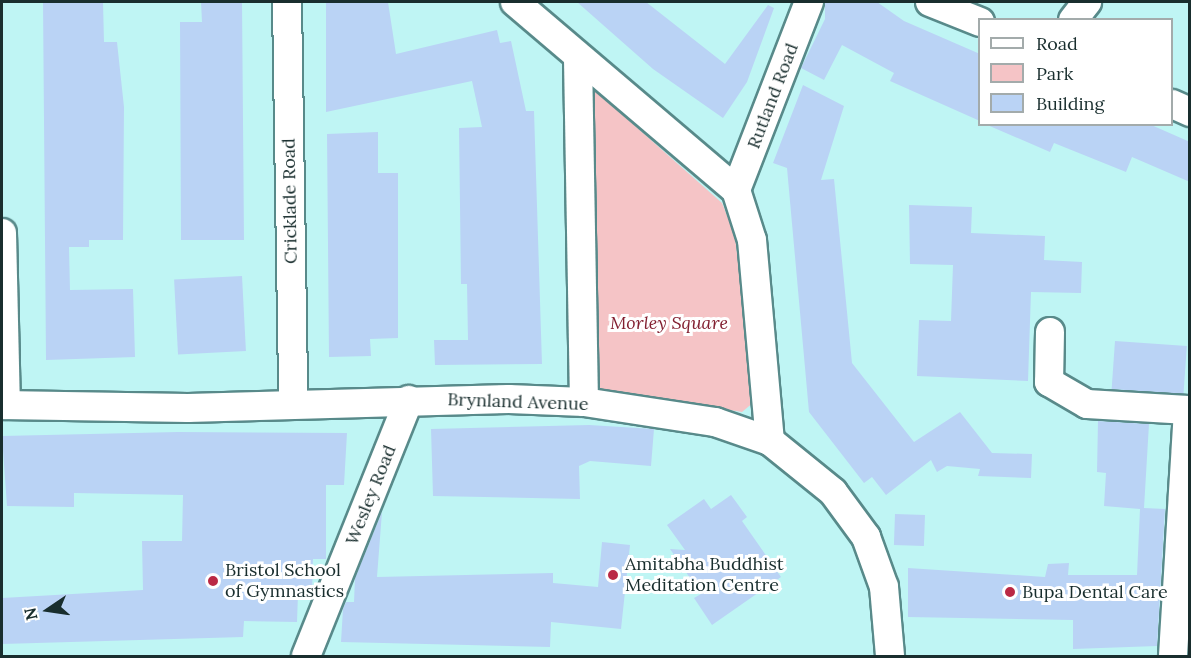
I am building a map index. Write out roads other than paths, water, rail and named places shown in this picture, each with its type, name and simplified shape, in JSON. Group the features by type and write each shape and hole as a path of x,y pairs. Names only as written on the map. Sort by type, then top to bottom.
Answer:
{"street":[{"name":"Cricklade Road","path":"287,2 293,401"},
{"path":"515,2 578,59 701,156 736,190 752,240 771,441"},
{"name":"Rutland Road","path":"736,190 809,2"},
{"path":"930,2 978,21"},
{"path":"1075,18 1087,2"},
{"path":"578,59 584,402"},
{"path":"1173,104 1190,112"},
{"path":"2,233 4,405"},
{"path":"1050,332 1049,382 1087,404 1188,410 1173,657"},
{"name":"Wesley Road","path":"306,657 409,400"},
{"name":"Brynland Avenue","path":"4,405 188,408 293,401 584,402 715,422 771,441 833,492 866,537 884,587 890,657"}],"place":[{"name":"Amitabha Buddhist Meditation Centre","path":"613,575"},
{"name":"Bristol School of Gymnastics","path":"213,581"},
{"name":"Bupa Dental Care","path":"1010,592"}],"park label":[{"name":"Morley Square","path":"669,323"}]}
